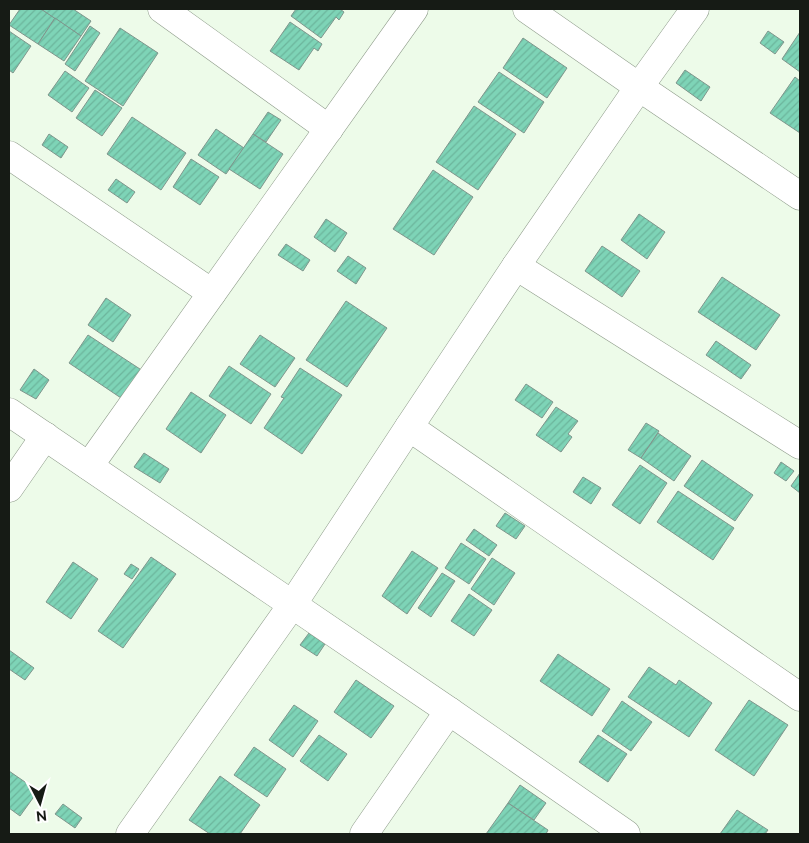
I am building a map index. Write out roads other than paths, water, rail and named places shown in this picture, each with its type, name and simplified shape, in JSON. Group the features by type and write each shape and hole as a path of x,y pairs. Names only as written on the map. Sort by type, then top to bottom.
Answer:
{"street":[{"path":"162,9 329,129"},
{"path":"89,466 414,9"},
{"path":"527,9 800,196"},
{"path":"130,834 292,604 516,266 695,9"},
{"path":"9,155 212,293"},
{"path":"516,266 800,445"},
{"path":"9,412 449,711 612,830"},
{"path":"409,427 800,697"},
{"path":"9,488 45,436"},
{"path":"364,834 449,711"}]}
